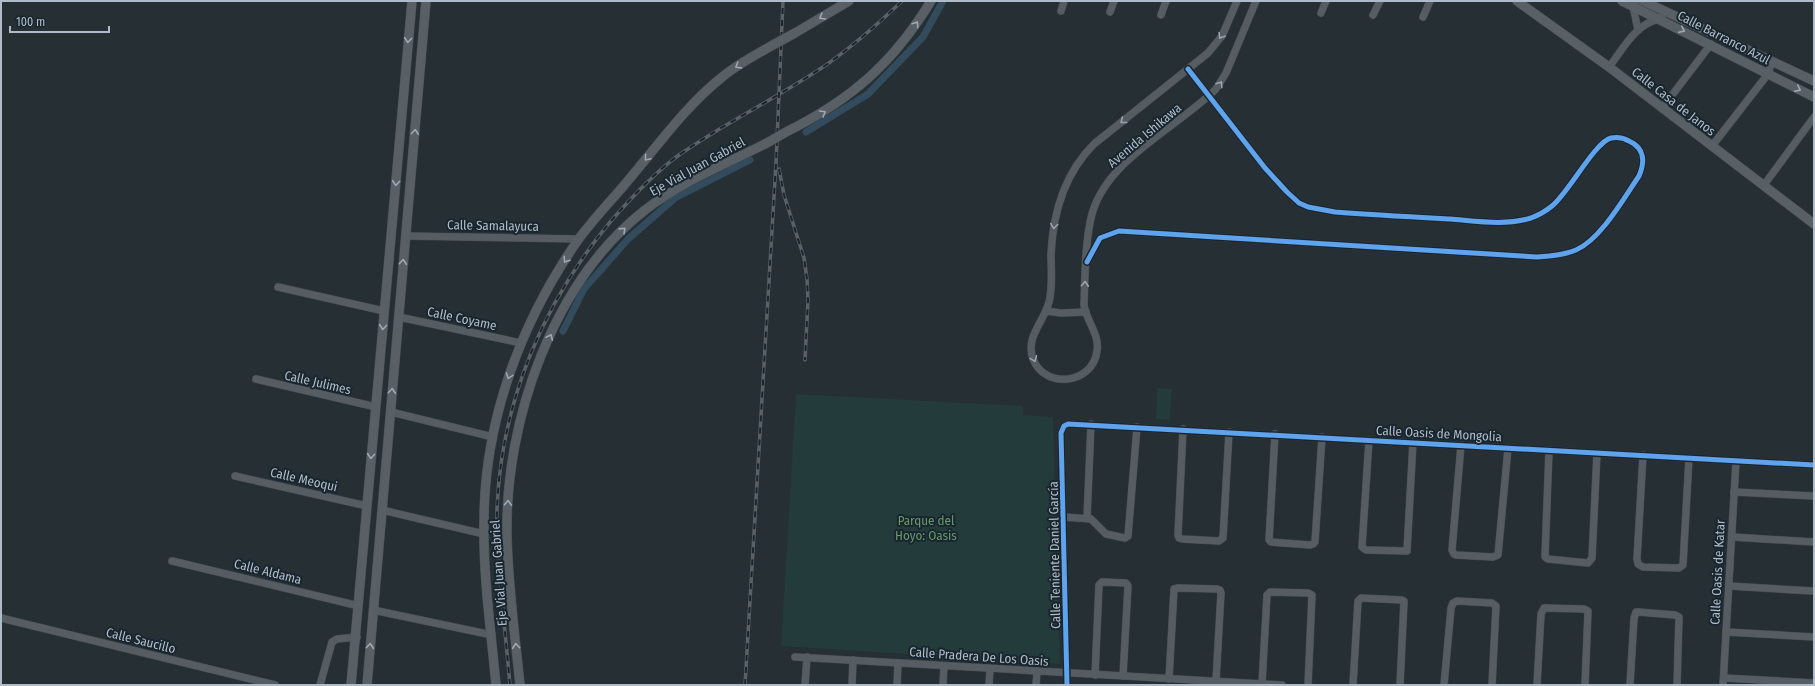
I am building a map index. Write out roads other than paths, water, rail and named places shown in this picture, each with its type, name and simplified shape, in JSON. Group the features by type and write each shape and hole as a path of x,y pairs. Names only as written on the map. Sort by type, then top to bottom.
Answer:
{"main road":[{"path":"351,685 357,637 367,506 412,1"},
{"path":"367,685 426,1"},
{"name":"Eje Vial Juan Gabriel","path":"496,685 484,534 486,484 493,437 502,398 521,343 546,292 580,239 704,93 731,70 849,1"},
{"name":"Eje Vial Juan Gabriel","path":"520,685 507,535 510,484 516,442 524,407 536,371 571,295 584,275 608,246 631,223 669,194 788,132 837,104 871,76 904,40 931,1"},
{"name":"Calle Casa de Janos","path":"1517,1 1610,67 1814,224"},
{"name":"Calle Barranco Azul","path":"1622,1 1635,4 1660,20 1711,44 1814,97"},
{"name":"Calle Barranco Azul","path":"1643,1 1814,81"},
{"path":"398,162 412,163"}],"street":[{"path":"1061,11 1064,1"},
{"path":"1110,12 1114,1"},
{"path":"1161,16 1166,1"},
{"name":"Avenida Ishikawa","path":"1237,1 1222,36 1208,53 1094,144 1073,171 1062,194 1054,222 1050,301 1033,336 1031,350 1038,368 1049,376 1058,380 1068,380 1077,377 1085,372 1095,359 1097,352 1097,339 1084,305 1092,214 1103,189 1111,177 1125,163 1216,89 1226,73 1256,1"},
{"path":"1321,13 1326,1"},
{"path":"1374,15 1380,1"},
{"path":"1423,17 1430,1"},
{"path":"1635,4 1638,30"},
{"path":"1610,67 1638,30 1647,24 1660,20 1665,11"},
{"path":"1662,107 1711,44"},
{"path":"1712,146 1768,74 1772,62"},
{"path":"1087,262 1100,238 1119,231 1537,257 1558,255 1577,250 1598,234 1639,176 1643,164 1642,152 1634,143 1619,138 1610,138 1600,146 1569,188 1554,204 1532,218 1518,221 1483,222 1326,212 1299,203 1287,192 1265,168 1188,70"},
{"path":"1764,185 1814,117"},
{"name":"Calle Samalayuca","path":"406,236 580,239"},
{"path":"278,287 384,311"},
{"path":"1046,311 1061,313 1086,312"},
{"name":"Calle Coyame","path":"398,316 521,343"},
{"name":"Calle Julimes","path":"256,379 376,407"},
{"path":"391,412 493,437"},
{"name":"Calle Oasis de Mongolia","path":"1064,426 1072,423 1814,465"},
{"path":"1087,518 1091,424"},
{"name":"Calle Teniente Daniel García","path":"1064,426 1061,433 1067,685"},
{"path":"1064,517 1087,518 1095,520 1108,535 1125,538 1129,535 1137,427"},
{"path":"1183,429 1178,537 1182,539 1221,540 1223,538 1229,432"},
{"path":"1275,434 1269,540 1271,542 1310,545 1315,542 1322,437"},
{"path":"1369,440 1362,547 1366,550 1407,551 1413,442"},
{"path":"1461,445 1452,550 1456,556 1493,557 1498,555 1508,448"},
{"path":"1549,450 1545,556 1548,559 1588,564 1592,558 1597,453"},
{"path":"1643,455 1637,559 1638,564 1642,567 1679,568 1683,565 1689,458"},
{"name":"Calle Oasis de Katar","path":"1723,681 1736,461"},
{"name":"Calle Meoqui","path":"236,476 367,506"},
{"path":"1734,492 1814,496"},
{"path":"382,510 484,534"},
{"path":"1732,537 1814,542"},
{"name":"Calle Aldama","path":"172,561 359,606"},
{"path":"1095,675 1099,585 1102,582 1126,583 1128,586 1123,676"},
{"path":"1728,586 1814,591"},
{"path":"1169,679 1174,589 1217,589 1220,590 1221,593 1216,681"},
{"path":"1262,684 1267,593 1270,592 1308,593 1312,595 1308,685"},
{"path":"1353,685 1358,601 1361,598 1404,601 1400,685"},
{"path":"1444,685 1451,608 1453,603 1457,601 1492,603 1496,606 1492,685"},
{"path":"1537,685 1541,614 1544,608 1547,607 1584,609 1588,612 1585,685"},
{"path":"373,610 492,635"},
{"path":"1630,685 1634,618 1637,612 1676,615 1679,617 1677,685"},
{"name":"Calle Saucillo","path":"1,618 275,685"},
{"path":"1726,632 1814,637"},
{"path":"320,685 332,642 337,639 357,637"},
{"name":"Calle Pradera De Los Oasis","path":"795,657 1067,674 1282,685"},
{"path":"805,685 807,657"},
{"path":"852,685 853,660"},
{"path":"897,685 898,663"},
{"path":"943,685 944,666"},
{"path":"990,669 990,685"},
{"path":"1036,685 1037,672"},
{"path":"1723,681 1814,683"}],"waterway":[{"path":"806,132 868,94 923,37 943,1"},
{"path":"563,331 584,289 628,239 675,198 750,160"}],"railway":[{"path":"745,685 776,163 783,1"},
{"path":"510,685 497,539 497,509 500,470 507,431 517,393 530,356 546,320 565,285 587,252 611,221 661,170 679,155 697,143 826,65 846,50 902,1"},
{"path":"779,169 784,195 804,258 807,279 808,300 805,360"}],"park label":[{"name":"Parque del Hoyo: Oasis","path":"926,528"}]}
